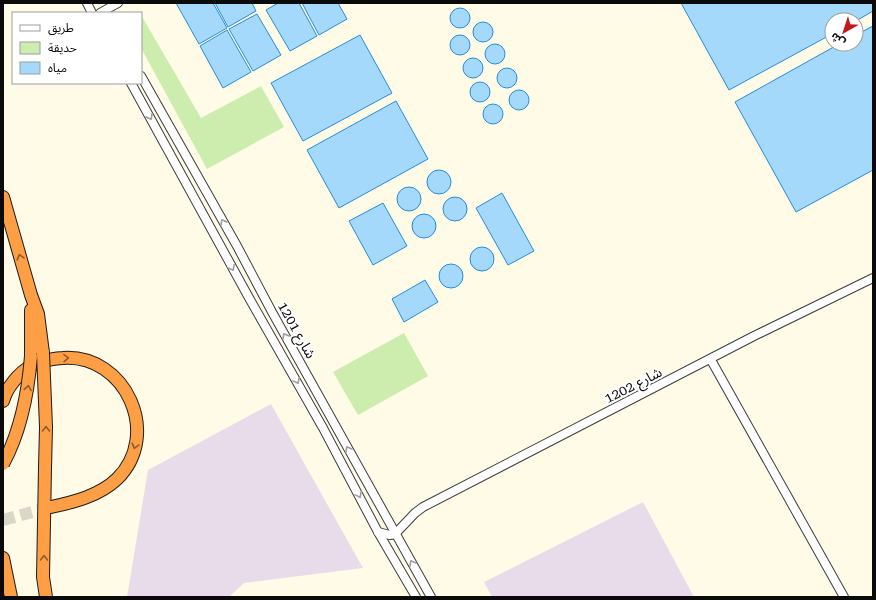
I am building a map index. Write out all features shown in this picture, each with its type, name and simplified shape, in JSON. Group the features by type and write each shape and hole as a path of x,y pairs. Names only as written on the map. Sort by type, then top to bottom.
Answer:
{"highway":[{"path":"3,197 31,295 38,314 43,353 46,427 44,468 44,577 46,597"},
{"path":"3,464 9,454 16,433 25,404 29,381 31,356 31,295"},
{"path":"3,400 11,386 20,375 31,366 39,362 64,358 85,360 111,374 119,382 132,402 137,420 137,440 131,458 123,472 107,488 92,495 51,507"},
{"path":"3,558 11,597"}],"street":[{"path":"87,3 92,12"},
{"path":"103,10 118,3"},
{"name":"شارع 1201","path":"142,78 431,597"},
{"name":"شارع 1201","path":"132,84 248,296 285,360 378,532 416,597"},
{"name":"شارع 1202","path":"395,534 402,528 407,520 423,507 711,360 754,336 873,278"},
{"path":"285,360 295,354"},
{"path":"711,360 844,597"},
{"path":"388,521 398,524 407,520"},
{"path":"378,532 390,535 395,534"}],"shaded area":[{"path":"271,404 363,568 244,583 229,597 127,597 148,470"},
{"path":"643,502 694,597 492,597 484,582"}],"green space":[{"path":"142,17 201,118 261,86 284,127 207,169 142,50"},
{"path":"404,333 428,376 358,415 333,372"}],"water":[{"path":"176,3 213,3 227,28 199,44"},
{"path":"215,3 252,3 256,11 228,27"},
{"path":"278,3 299,3 317,36 290,51 266,10"},
{"path":"302,3 338,3 347,19 319,35"},
{"path":"681,3 873,3 873,11 864,16 864,12 824,12 824,38 729,90"},
{"path":"460,8 467,11 470,18 467,25 460,28 453,25 450,18 453,11"},
{"path":"257,14 281,55 253,71 229,29"},
{"path":"483,22 490,25 493,32 490,39 483,42 476,39 473,32 476,25"},
{"path":"873,26 873,170 796,212 735,102 825,52 864,52 864,31"},
{"path":"227,30 251,72 223,88 200,46"},
{"path":"360,35 392,93 303,141 271,83"},
{"path":"460,35 467,38 470,45 467,52 460,55 453,52 450,45 453,38"},
{"path":"495,44 502,47 505,54 502,61 495,64 488,61 485,54 488,47"},
{"path":"473,58 480,61 483,68 480,75 473,78 466,75 463,68 466,61"},
{"path":"507,68 514,71 517,78 514,85 507,88 500,85 497,78 500,71"},
{"path":"480,82 487,85 490,92 487,99 480,102 473,99 470,92 473,85"},
{"path":"519,90 526,93 529,100 526,107 519,110 512,107 509,100 512,93"},
{"path":"396,101 428,159 339,208 307,150"},
{"path":"493,104 500,107 503,114 500,121 493,124 486,121 483,114 486,107"},
{"path":"439,170 448,173 451,182 448,191 439,194 430,191 427,182 430,173"},
{"path":"409,187 418,190 421,199 418,208 409,211 400,208 397,199 400,190"},
{"path":"502,193 534,251 508,265 476,208"},
{"path":"455,197 464,200 467,209 464,218 455,221 446,218 443,209 446,200"},
{"path":"383,203 407,246 373,265 349,221"},
{"path":"424,214 433,217 436,226 433,235 424,238 415,235 412,226 415,217"},
{"path":"482,247 491,250 494,259 491,268 482,271 473,268 470,259 473,250"},
{"path":"451,264 460,267 463,276 460,285 451,288 442,285 439,276 442,267"},
{"path":"425,280 438,302 404,322 392,299"}],"tunnel":[{"path":"3,520 51,507"}]}
